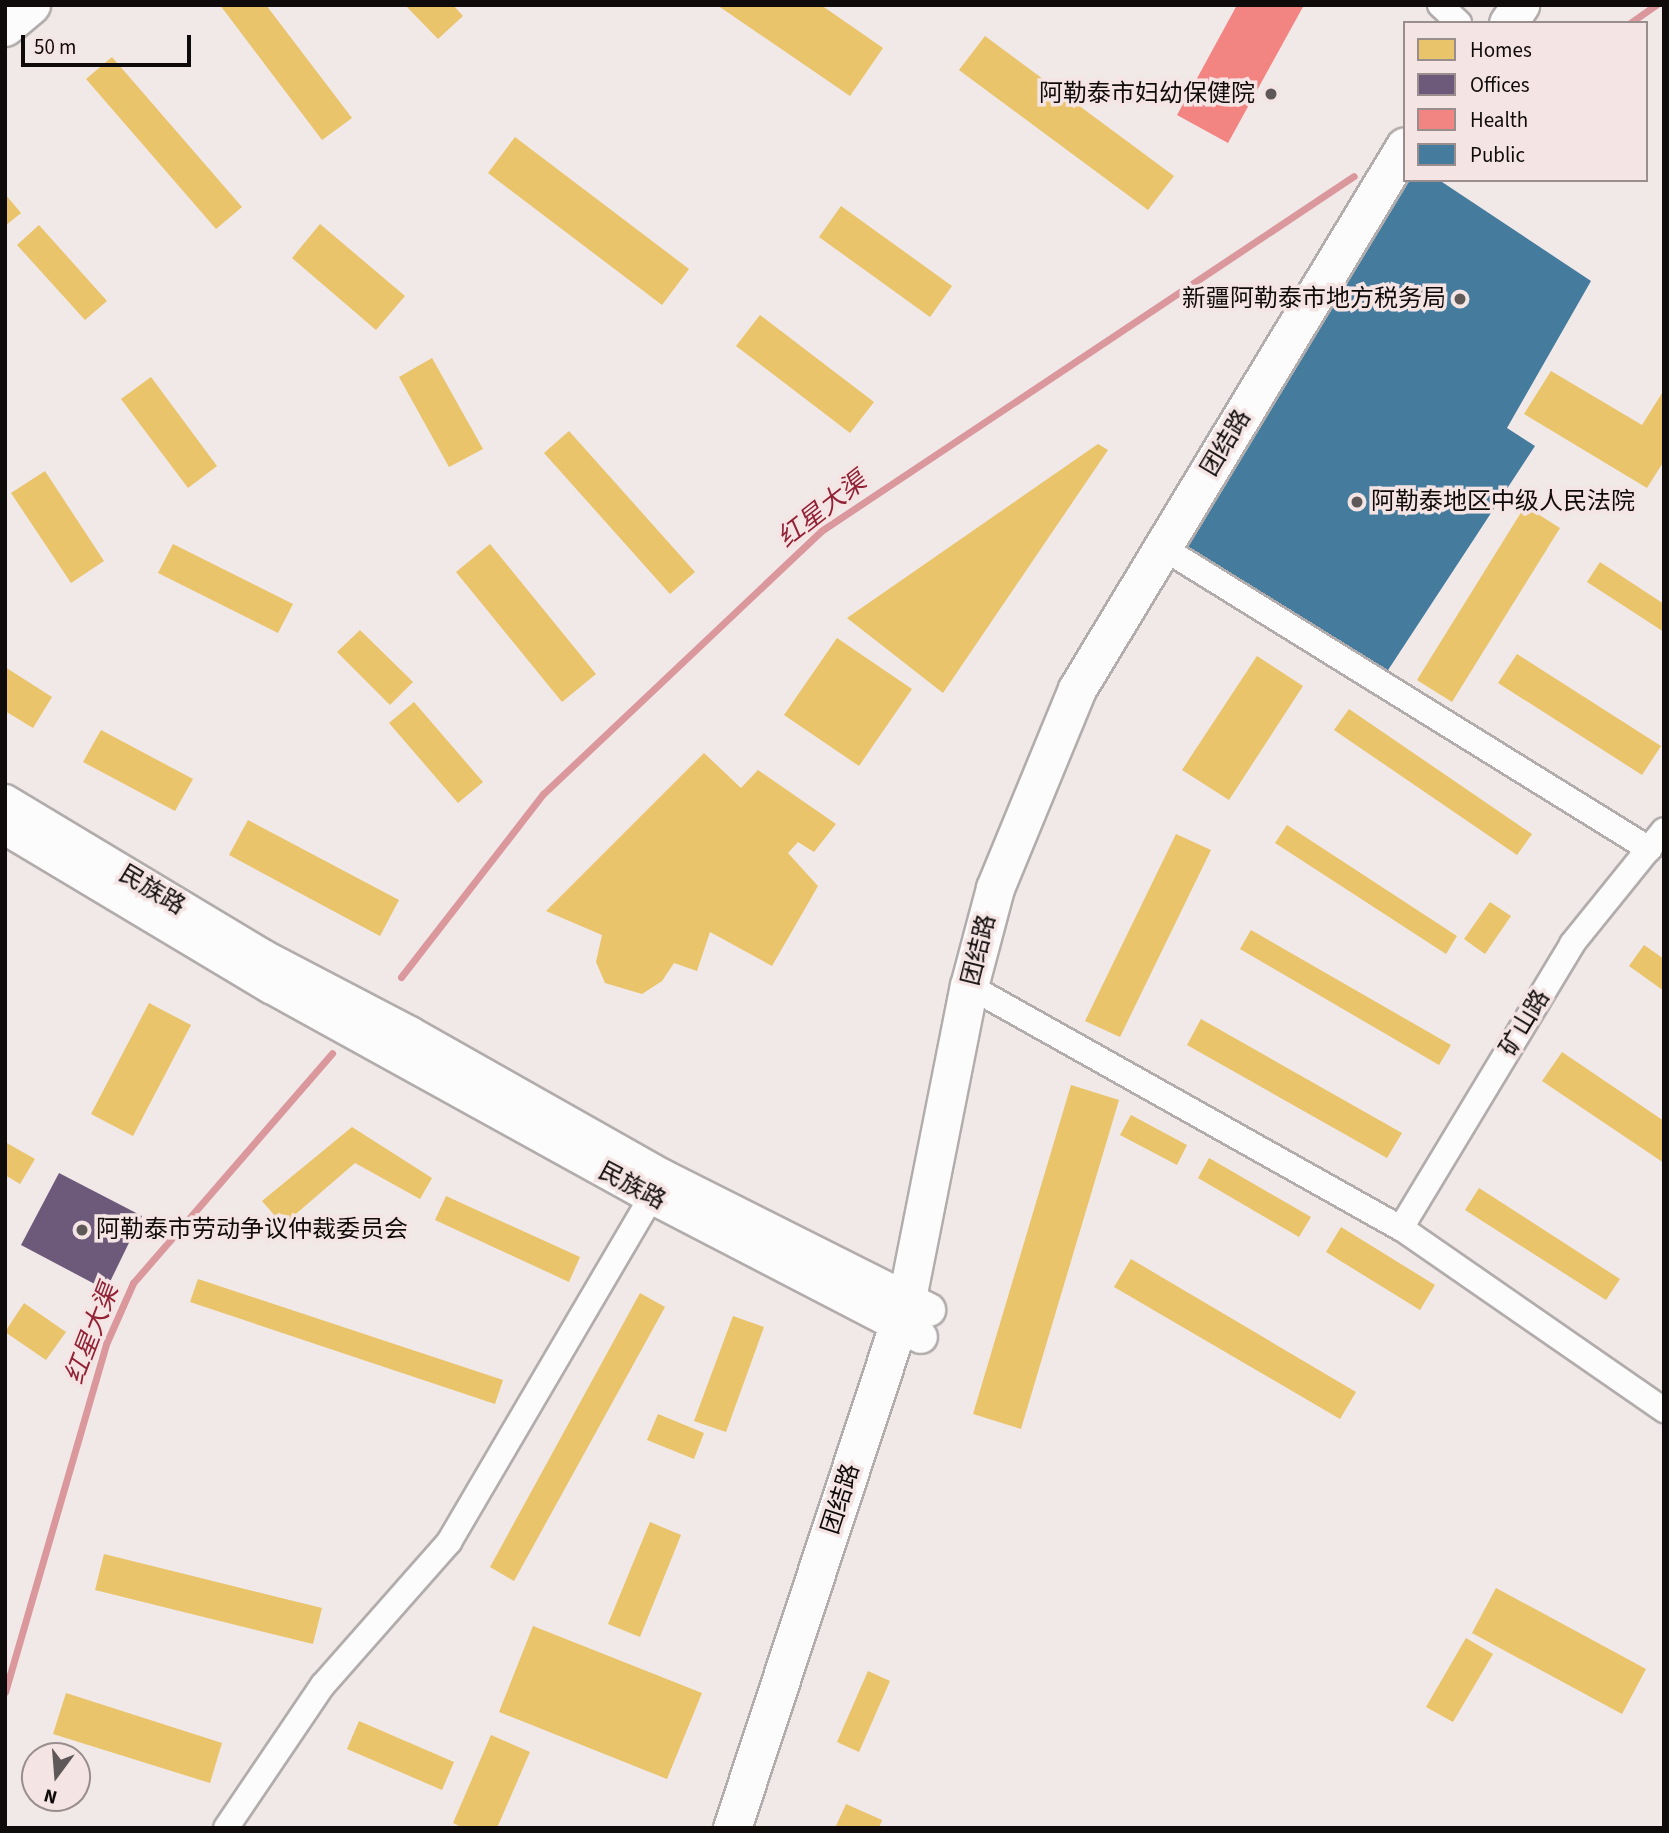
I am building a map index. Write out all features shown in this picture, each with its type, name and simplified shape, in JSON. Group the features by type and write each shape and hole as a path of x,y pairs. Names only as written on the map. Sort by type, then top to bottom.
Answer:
{"highway":[{"path":"5,27 32,5"}],"main road":[{"path":"1481,21 1493,5"},
{"path":"1509,21 1520,5"},
{"name":"团结路","path":"981,993 1016,895 1097,699 1181,559 1403,164"},
{"name":"团结路","path":"756,1828 914,1317 981,993 995,888 1077,689 1403,164"},
{"name":"团结路","path":"732,1828 914,1317"}],"street":[{"path":"1440,5 1457,21"},
{"path":"1181,559 1656,839"},
{"name":"民族路","path":"5,802 263,956 329,1004"},
{"name":"民族路","path":"5,828 657,1186 914,1317"},
{"name":"矿山路","path":"1401,1228 1572,944 1656,839"},
{"path":"981,993 1401,1228 1664,1410"},
{"path":"226,1828 323,1685 449,1542 657,1186"}],"building: Homes":[{"path":"220,5 266,5 352,118 322,140"},
{"path":"405,5 453,5 463,16 438,39"},
{"path":"717,5 821,5 883,48 850,96"},
{"path":"985,36 1174,176 1148,210 959,70"},
{"path":"112,57 242,207 216,229 86,79"},
{"path":"515,137 689,269 662,305 488,173"},
{"path":"5,194 21,213 5,226"},
{"path":"841,206 952,286 930,317 819,237"},
{"path":"320,224 405,296 376,330 292,258"},
{"path":"39,225 107,301 85,320 17,245"},
{"path":"1523,263 1568,292 1489,408 1445,379"},
{"path":"760,315 874,402 850,433 736,346"},
{"path":"432,358 483,449 449,467 399,377"},
{"path":"1551,371 1642,425 1664,390 1664,461 1647,488 1524,414"},
{"path":"151,377 217,466 188,488 121,399"},
{"path":"1429,421 1485,456 1372,634 1316,599"},
{"path":"569,431 695,572 670,594 544,453"},
{"path":"1098,444 1108,450 943,693 847,618"},
{"path":"45,471 104,561 71,583 11,493"},
{"path":"1525,506 1560,528 1452,702 1417,680"},
{"path":"173,544 293,604 278,633 158,573"},
{"path":"490,544 596,674 562,702 456,572"},
{"path":"1600,562 1664,604 1664,632 1587,582"},
{"path":"360,630 413,682 390,705 337,652"},
{"path":"837,638 912,689 859,766 784,715"},
{"path":"1517,654 1661,746 1642,775 1498,683"},
{"path":"1257,656 1303,686 1229,800 1182,770"},
{"path":"5,667 52,697 33,728 5,711"},
{"path":"414,702 483,782 458,803 389,723"},
{"path":"1349,709 1532,834 1517,855 1334,730"},
{"path":"101,730 193,779 175,811 83,762"},
{"path":"704,753 741,788 758,770 836,824 814,852 798,842 788,853 818,886 772,966 710,932 697,971 674,963 662,981 642,994 605,983 596,962 602,935 546,911"},
{"path":"248,820 399,900 380,936 229,855"},
{"path":"1287,825 1457,936 1446,954 1275,843"},
{"path":"1176,834 1211,850 1120,1037 1085,1021"},
{"path":"1490,902 1511,916 1485,954 1464,939"},
{"path":"1251,930 1451,1045 1439,1065 1240,949"},
{"path":"1644,945 1664,959 1664,991 1629,966"},
{"path":"149,1003 191,1025 133,1136 91,1114"},
{"path":"1201,1019 1402,1133 1387,1158 1187,1045"},
{"path":"1562,1052 1664,1121 1664,1163 1542,1081"},
{"path":"1071,1085 1119,1100 1021,1429 973,1414"},
{"path":"1131,1115 1187,1145 1177,1165 1120,1135"},
{"path":"352,1127 432,1178 420,1199 355,1163 283,1225 262,1201"},
{"path":"5,1142 35,1159 20,1184 5,1175"},
{"path":"1209,1158 1311,1217 1299,1237 1198,1178"},
{"path":"1479,1188 1620,1279 1606,1300 1465,1210"},
{"path":"446,1196 580,1257 569,1282 435,1220"},
{"path":"1341,1227 1435,1285 1420,1310 1326,1252"},
{"path":"1131,1259 1356,1392 1340,1419 1114,1287"},
{"path":"198,1279 503,1380 495,1404 190,1302"},
{"path":"640,1293 665,1307 514,1581 490,1567"},
{"path":"24,1303 66,1332 46,1360 5,1332"},
{"path":"733,1316 764,1327 726,1432 694,1421"},
{"path":"658,1414 704,1433 694,1459 647,1440"},
{"path":"650,1522 681,1535 640,1637 608,1624"},
{"path":"104,1554 322,1608 313,1644 95,1590"},
{"path":"1496,1588 1646,1669 1622,1714 1472,1633"},
{"path":"533,1626 702,1693 667,1779 499,1712"},
{"path":"1466,1638 1493,1654 1453,1722 1426,1707"},
{"path":"868,1671 890,1681 859,1752 837,1742"},
{"path":"66,1693 222,1743 210,1783 91,1746 91,1742 79,1742 53,1734"},
{"path":"359,1721 454,1762 442,1790 347,1749"},
{"path":"491,1735 530,1752 497,1828 463,1828 453,1823"},
{"path":"846,1804 882,1820 879,1828 835,1828"}],"building: Offices":[{"name":"阿勒泰市劳动争议仲裁委员会","path":"59,1173 142,1216 106,1290 21,1245"}],"building: Health":[{"path":"1237,5 1304,5 1228,143 1177,115"}],"building: Public":[{"name":"阿勒泰地区中级人民法院","path":"1409,182 1442,182 1591,281 1507,428 1535,446 1373,693 1181,559"}],"waterway":[{"name":"红星大渠","path":"1633,21 1656,5"},
{"name":"红星大渠","path":"401,977 543,794 821,531 1354,176"},
{"name":"红星大渠","path":"5,1692 106,1344 133,1283 332,1053"}],"place":[{"name":"阿勒泰市妇幼保健院","path":"1271,94"},
{"name":"新疆阿勒泰市地方税务局","path":"1460,299"},
{"name":"阿勒泰地区中级人民法院","path":"1357,502"},
{"name":"阿勒泰市劳动争议仲裁委员会","path":"82,1230"}]}
